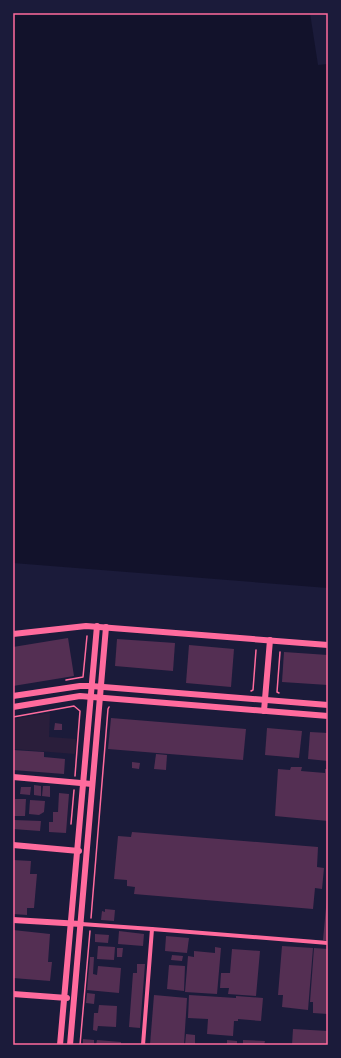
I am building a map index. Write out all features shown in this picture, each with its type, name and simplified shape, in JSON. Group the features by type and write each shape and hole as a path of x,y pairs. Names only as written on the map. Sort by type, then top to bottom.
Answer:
{"street":[{"path":"60,1045 97,626"},
{"path":"13,634 97,626 328,645"},
{"path":"70,1045 106,627"},
{"path":"264,711 270,640"},
{"path":"13,696 80,686 101,686 328,706"},
{"path":"13,707 72,697 90,697 328,716"},
{"path":"13,777 92,784"},
{"path":"13,846 87,851"},
{"path":"13,920 90,924 328,944"},
{"path":"143,1045 152,929"},
{"path":"13,994 74,998"}],"path":[{"path":"60,681 83,677 87,636"},
{"path":"248,692 253,690 256,650"},
{"path":"280,652 277,692 282,695"},
{"path":"80,1045 108,709 110,706"}],"shaded area":[{"path":"13,13 310,13 318,65 328,64 328,588 13,563"},
{"path":"50,713 49,737 76,739 75,754 13,749 13,719"}],"building":[{"path":"68,638 74,676 13,686 13,647"},
{"path":"117,639 175,643 173,671 115,666"},
{"path":"189,645 234,649 231,687 186,683"},
{"path":"284,652 328,655 328,685 282,682"},
{"path":"111,718 246,729 243,760 108,749"},
{"path":"55,723 62,724 62,730 54,730"},
{"path":"267,728 302,731 299,758 265,755"},
{"path":"310,732 328,733 328,761 308,759"},
{"path":"13,750 44,752 44,757 65,759 64,774 13,770"},
{"path":"156,754 167,755 166,770 154,769"},
{"path":"132,762 140,763 139,769 132,768"},
{"path":"291,767 302,767 301,771 325,773 325,769 328,769 328,821 275,816 278,769 290,770"},
{"path":"34,785 41,786 41,796 34,795"},
{"path":"43,786 50,786 50,797 42,796"},
{"path":"21,787 31,787 30,795 20,794"},
{"path":"59,793 69,794 66,833 49,832 49,822 53,822 53,812 58,812"},
{"path":"15,799 26,799 25,816 14,816"},
{"path":"30,800 45,801 44,812 39,815 29,814"},
{"path":"14,820 41,821 40,831 13,829"},
{"path":"132,832 318,847 317,867 324,868 322,889 315,888 313,909 134,894 135,887 127,886 127,880 114,879 118,836 131,837"},
{"path":"13,860 31,861 30,874 37,874 34,908 27,908 27,915 13,914"},
{"path":"327,897 328,940 323,940"},
{"path":"105,909 115,910 114,921 101,920 102,911 105,912"},
{"path":"13,930 50,934 48,962 52,962 50,981 13,978"},
{"path":"119,931 144,934 143,946 118,944"},
{"path":"95,934 109,935 108,943 95,942"},
{"path":"166,936 189,938 187,953 165,951"},
{"path":"98,946 115,947 114,960 97,959"},
{"path":"282,946 313,948 308,1010 282,1007 283,995 278,995"},
{"path":"215,947 221,948 217,994 185,992 188,956 194,957 194,951 215,953"},
{"path":"117,948 123,948 122,957 117,957"},
{"path":"314,948 328,949 328,1014 313,1013 313,1002 310,1002"},
{"path":"232,949 260,951 256,996 228,994 229,988 220,988 221,973 230,973"},
{"path":"172,955 183,956 182,961 171,960"},
{"path":"90,957 94,957 93,974 97,975 98,966 121,968 119,993 87,990"},
{"path":"137,964 145,964 140,1028 129,1027 133,973 137,973"},
{"path":"169,965 185,966 184,991 167,989"},
{"path":"87,993 95,994 94,1004 86,1003"},
{"path":"154,995 187,998 184,1045 150,1045"},
{"path":"189,995 263,998 261,1021 238,1019 238,1021 234,1021 233,1036 207,1034 208,1019 188,1018"},
{"path":"99,1005 117,1006 116,1027 98,1026 97,1031 93,1030 94,1013 98,1013"},
{"path":"293,1029 328,1031 328,1045 292,1045"},
{"path":"186,1034 195,1035 195,1045 185,1045"},
{"path":"83,1039 94,1040 94,1045 83,1045"},
{"path":"97,1040 121,1042 121,1045 96,1045"},
{"path":"227,1040 237,1041 237,1045 227,1045"},
{"path":"243,1040 265,1041 264,1045 243,1045"}]}
